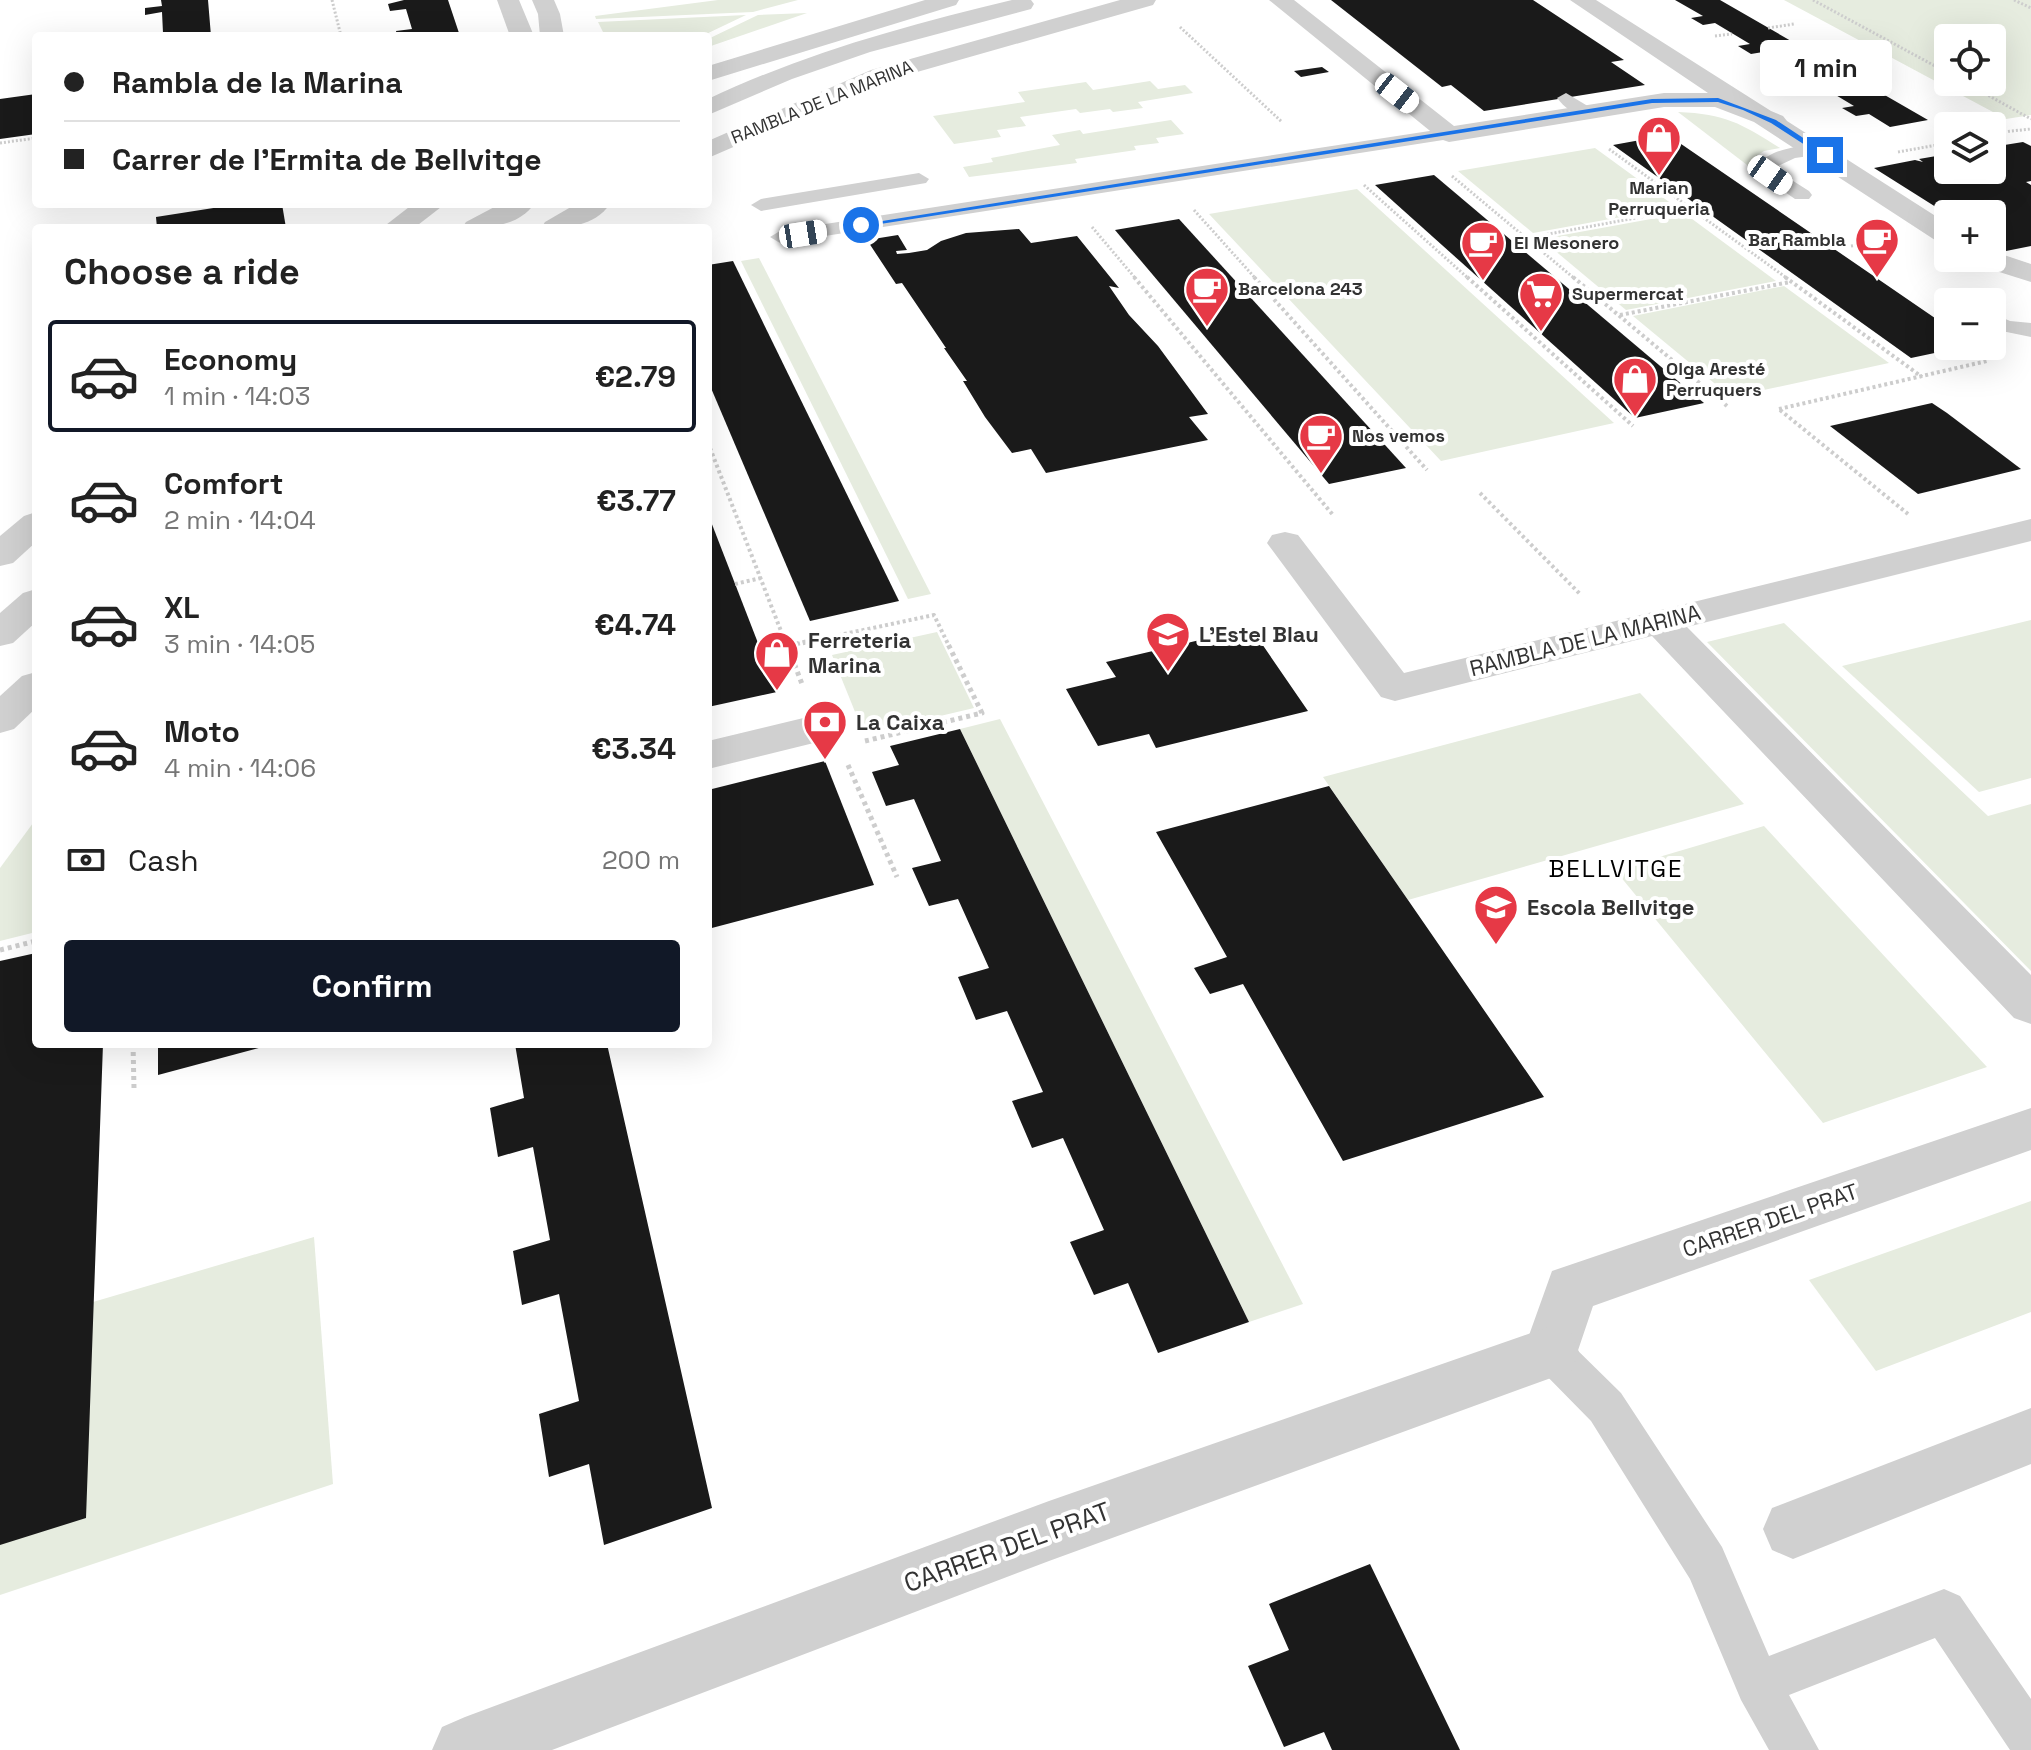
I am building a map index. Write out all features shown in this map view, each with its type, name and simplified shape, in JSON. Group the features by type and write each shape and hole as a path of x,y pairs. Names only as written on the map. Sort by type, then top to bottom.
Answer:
{"street":[{"path":"508,0 520,32"},
{"path":"543,0 551,32"},
{"path":"712,73 948,0"},
{"name":"RAMBLA DE LA MARINA","path":"712,148 880,75 1145,0"},
{"path":"1280,0 1449,134 1576,105 1664,100 1718,100 1774,121"},
{"path":"1581,0 1774,121 1934,227"},
{"name":"RAMBLA DE LA MARINA","path":"712,106 738,92 879,41 1029,2 1057,15 1076,19"},
{"path":"1664,100 1700,82 1680,61"},
{"path":"402,224 425,208"},
{"path":"483,224 513,208"},
{"path":"562,224 589,208"},
{"path":"2006,265 2031,273"},
{"path":"0,555 32,527"},
{"name":"RAMBLA DE LA MARINA","path":"1285,543 1395,688 2031,530"},
{"path":"0,634 32,605"},
{"path":"1659,621 2031,1005"},
{"path":"0,719 32,689"},
{"path":"712,754 830,737"},
{"name":"CARRER DEL PRAT","path":"465,1750 1049,1531 1551,1352 1571,1289 2031,1129"},
{"path":"1793,1529 2031,1436"}],"lane":[{"path":"780,237 1449,134"},
{"path":"1802,195 1770,175 1768,164 1791,153 1817,150"},
{"path":"761,205 919,179"},
{"path":"2006,327 2031,330"},
{"path":"1551,1352 1606,1407 1706,1563 1757,1684 1795,1750"},
{"path":"1757,1684 1944,1612 2031,1740"}],"path":[{"path":"332,0 340,32"},
{"path":"1813,0 1934,65"},
{"path":"2014,0 2031,8"},
{"path":"1768,28 1794,24"},
{"path":"1180,27 1292,132"},
{"path":"1710,37 1732,34"},
{"path":"1989,96 2031,119"},
{"path":"2006,132 2031,129"},
{"path":"0,143 32,139"},
{"path":"1600,142 1922,377"},
{"path":"1888,151 1903,153 1934,146"},
{"path":"1447,171 1727,406"},
{"path":"1360,182 1633,426"},
{"path":"1526,238 1690,208"},
{"path":"1193,209 1427,470"},
{"path":"1091,226 1333,515"},
{"path":"1851,246 1883,241"},
{"path":"1619,315 1790,282"},
{"path":"1951,549 1779,409 1994,360"},
{"path":"712,453 787,646 897,877"},
{"path":"1480,493 1562,576"},
{"path":"735,584 761,578"},
{"path":"787,646 934,615 982,713 830,737"},
{"path":"0,950 32,942"},
{"path":"133,1048 134,1088"}],"shaded area":[{"path":"718,0 798,0 753,12 596,19 595,16"},
{"path":"1784,0 2031,0 2031,115 2006,119 2006,112 1993,112 1963,96 2006,96 2006,24 1934,24 1934,80"},
{"path":"807,13 712,46 712,37 758,15"},
{"path":"746,15 710,32 603,32 598,22"},
{"path":"1150,81 1158,89 1185,85 1193,93 1138,102 1143,108 1080,113 1076,109 1020,117 1026,126 997,130 1001,137 954,144 933,116 1025,102 1018,92 1086,82 1093,90"},
{"path":"1678,112 1732,121 1780,148 1764,151 1752,159 1751,168"},
{"path":"1171,120 1184,134 1156,138 1159,143 1134,146 1136,150 1075,159 1077,163 969,177 963,167 993,162 991,158 1060,145 1052,135 1080,130 1083,134"},
{"path":"1595,148 1676,207 1533,233 1458,171"},
{"path":"1357,189 1614,423 1441,461 1209,214"},
{"path":"1684,213 1776,281 1626,310 1541,239"},
{"path":"759,258 931,594 908,599 741,261"},
{"path":"1784,286 1889,363 1731,397 1633,316"},
{"path":"2031,620 2031,778 1979,792 1842,666"},
{"path":"1784,623 1988,816 2031,804 2031,971 1707,642"},
{"path":"937,632 974,708 864,734 832,655"},
{"path":"1640,693 1744,804 1408,900 1323,777"},
{"path":"1000,719 1303,1304 1249,1322 960,729"},
{"path":"32,824 32,933 0,941 0,868"},
{"path":"1764,826 1987,1067 1823,1123 1615,870"},
{"path":"2031,1201 2031,1312 1876,1371 1809,1280"},
{"path":"314,1237 333,1484 0,1595 0,1545 93,1302"}],"building":[{"path":"161,0 208,0 211,32 163,32 162,12 145,15 145,8 162,6"},
{"path":"404,0 448,0 459,32 396,32 412,29 406,9 390,11 388,4"},
{"path":"1331,0 1533,0 1624,60 1611,62 1645,85 1484,111 1451,85 1442,87"},
{"path":"1675,0 1720,0 1928,120 1890,127 1869,114 1856,116 1842,108 1854,106 1814,82 1802,84 1788,76 1800,74 1763,52 1751,54 1738,46 1750,44 1715,23 1703,25 1691,18 1703,16"},
{"path":"1322,67 1329,72 1301,77 1294,71"},
{"path":"32,95 32,135 0,139 0,99"},
{"path":"1668,135 1934,317 1934,353 1911,358 1613,145"},
{"path":"2023,142 2031,146 2031,181 2026,182 2031,185 2031,246 2006,251 2006,200 1934,200 1934,206 1874,168 1915,160 1923,162 1919,159 1934,156 1934,184 2006,184 2006,145"},
{"path":"1434,175 1704,403 1635,418 1375,185"},
{"path":"213,208 283,208 285,224 157,224 156,217"},
{"path":"1179,219 1406,468 1329,484 1115,230"},
{"path":"1019,229 1031,243 1077,236 1119,288 1109,286 1129,315 1158,346 1208,414 1189,417 1208,440 1046,473 1031,449 1012,453 985,417 963,381 967,381 902,283 896,284 867,240 898,235 907,250 896,251 897,254 927,250 941,241 966,233"},
{"path":"733,261 899,601 810,621 712,390 712,264"},
{"path":"1932,403 2021,469 1918,494 1830,426"},
{"path":"712,524 777,692 712,706"},
{"path":"1251,628 1308,711 1156,748 1149,734 1098,746 1066,689 1116,677 1106,662"},
{"path":"960,729 1249,1322 1158,1353 1128,1283 1094,1295 1070,1242 1104,1230 1063,1138 1032,1148 1012,1101 1043,1092 1007,1011 976,1020 958,977 989,968 958,899 929,906 912,868 941,861 914,799 886,806 872,772 899,765 890,746"},
{"path":"825,761 874,885 712,928 712,789"},
{"path":"1329,786 1544,1097 1343,1161 1243,984 1210,994 1194,968 1227,957 1156,832"},
{"path":"32,954 32,1048 103,1048 86,1518 0,1545 0,961"},
{"path":"158,1048 259,1048 158,1075"},
{"path":"516,1048 608,1048 712,1508 604,1545 589,1464 549,1477 539,1414 579,1401 559,1294 522,1305 513,1251 550,1240 533,1147 498,1157 490,1108 524,1098"},
{"path":"1370,1564 1460,1750 1332,1750 1324,1732 1284,1747 1248,1666 1289,1650 1269,1604"}],"place":[{"name":"Marian Perruqueria","path":"1659,177"},
{"name":"Bar Rambla","path":"1877,279"},
{"name":"El Mesonero","path":"1483,282"},
{"name":"Barcelona 243","path":"1207,328"},
{"name":"Supermercat","path":"1541,333"},
{"name":"Olga Aresté Perruquers","path":"1635,418"},
{"name":"Nos vemos","path":"1321,475"},
{"name":"L'Estel Blau","path":"1168,673"},
{"name":"Ferreteria Marina","path":"777,692"},
{"name":"La Caixa","path":"825,761"},
{"name":"Escola Bellvitge","path":"1496,946"}],"district":[{"name":"BELLVITGE","path":"1616,869"}],"route":[{"path":"861,225 1664,100 1718,100 1745,108 1774,121 1825,155"}]}
